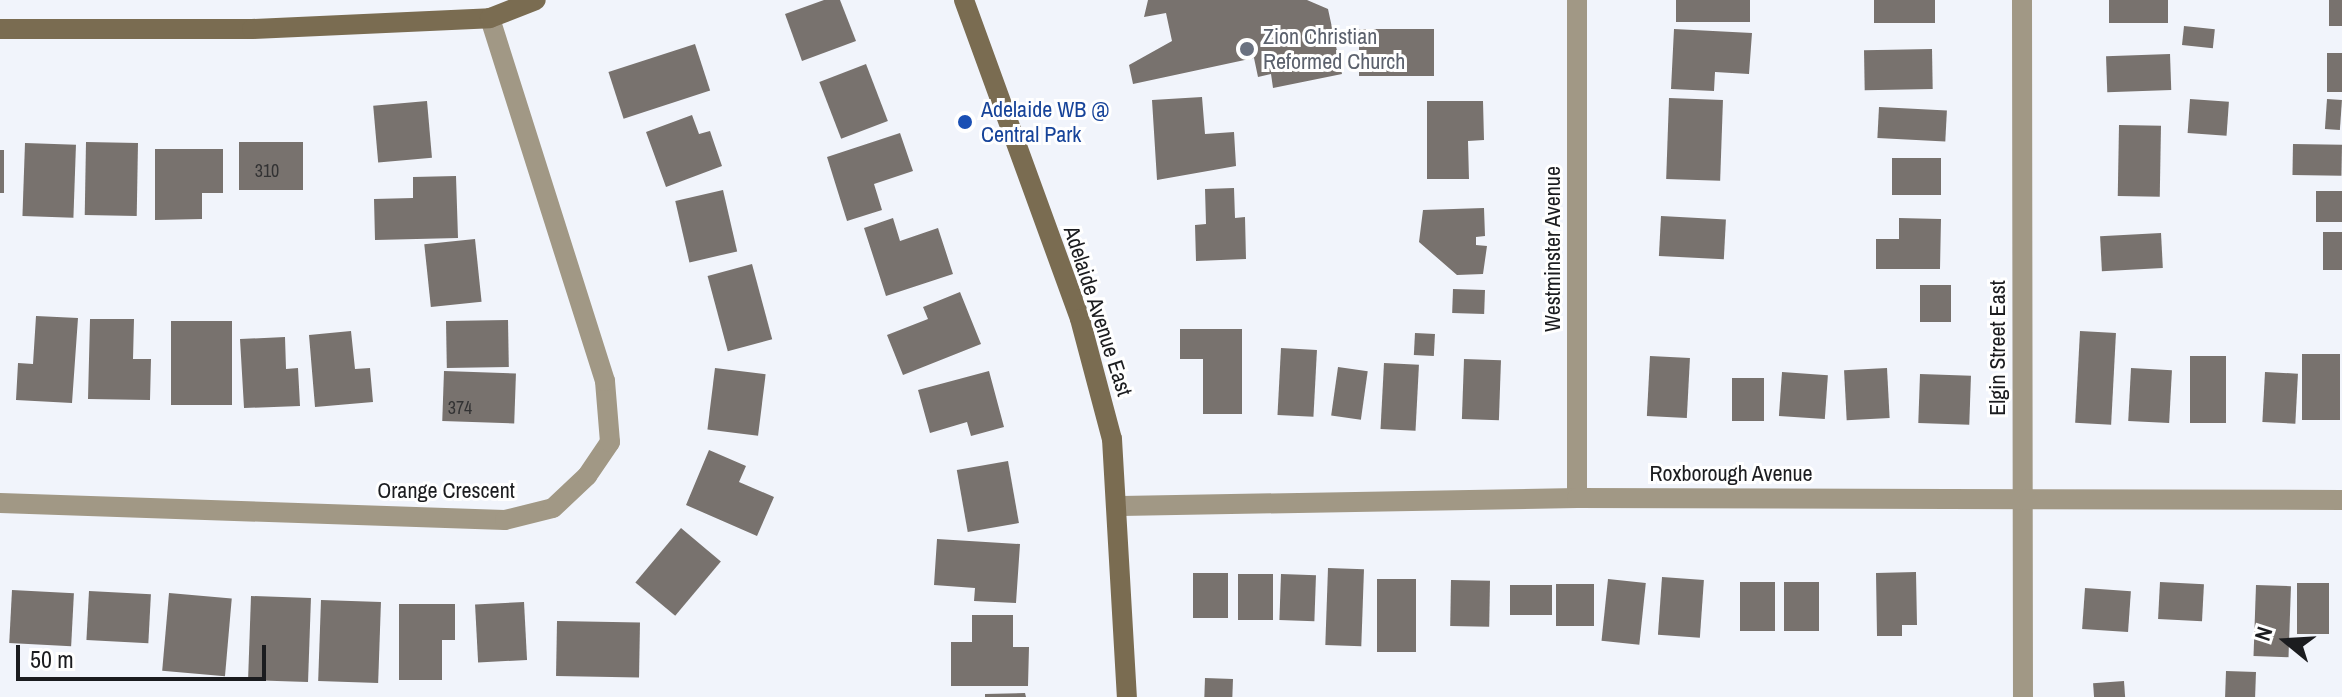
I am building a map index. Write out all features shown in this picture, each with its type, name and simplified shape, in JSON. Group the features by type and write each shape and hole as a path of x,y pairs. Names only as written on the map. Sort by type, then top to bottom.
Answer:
{"main road":[{"path":"0,29 252,29 490,18 536,0"},
{"name":"Adelaide Avenue East","path":"964,0 1095,365 1121,506 1127,697"}],"street":[{"name":"Westminster Avenue","path":"1577,0 1577,498"},
{"name":"Elgin Street East","path":"2022,0 2023,697"},
{"name":"Orange Crescent","path":"0,503 505,520 553,508 587,476 610,442 605,381 490,18"},
{"name":"Roxborough Avenue","path":"1121,506 1577,498 2342,500"}],"building":[{"path":"824,0 840,0 856,41 802,61 785,14"},
{"name":"Zion Christian Reformed Church","path":"1148,0 1307,0 1328,9 1342,74 1273,88 1271,74 1258,77 1254,58 1133,84 1129,65 1172,41 1166,13 1144,17"},
{"path":"1676,0 1750,0 1750,22 1676,22"},
{"path":"1874,0 1935,0 1935,23 1874,23"},
{"path":"2109,0 2168,0 2168,23 2109,23"},
{"path":"2329,0 2342,0 2342,26 2329,26"},
{"path":"2184,26 2215,29 2213,48 2182,45"},
{"path":"1359,29 1434,29 1434,76 1359,76"},
{"path":"1674,29 1752,33 1749,74 1715,72 1714,91 1671,89"},
{"path":"695,44 710,91 624,119 608,72"},
{"path":"1932,49 1933,89 1865,90 1864,50"},
{"path":"2327,53 2342,53 2342,92 2327,92"},
{"path":"2170,54 2171,90 2107,92 2106,56"},
{"path":"866,64 888,121 841,139 819,82"},
{"path":"1202,97 1205,134 1234,132 1236,166 1157,180 1152,100"},
{"path":"1669,98 1723,100 1720,181 1666,179"},
{"path":"2190,99 2229,102 2227,136 2188,133"},
{"path":"2327,99 2342,100 2340,130 2325,129"},
{"path":"427,101 432,158 378,162 373,106"},
{"path":"1427,101 1483,101 1484,140 1468,141 1469,179 1427,179"},
{"path":"1879,107 1947,111 1945,142 1877,138"},
{"path":"692,115 699,134 710,131 722,166 666,187 646,132"},
{"path":"2119,125 2161,126 2160,197 2118,196"},
{"path":"900,133 913,171 874,184 882,210 847,221 827,157"},
{"path":"86,142 138,143 137,216 85,215"},
{"path":"239,142 303,142 303,190 239,190"},
{"path":"25,143 76,145 73,218 22,216"},
{"path":"2293,144 2342,145 2341,176 2292,175"},
{"path":"155,149 223,149 223,193 202,193 202,219 155,220"},
{"path":"0,150 4,150 4,193 0,193"},
{"path":"1892,158 1941,158 1941,195 1892,195"},
{"path":"456,176 458,238 375,240 374,199 413,198 413,177"},
{"path":"1234,188 1235,218 1245,217 1246,259 1196,261 1195,225 1206,224 1205,189"},
{"path":"723,190 737,251 689,262 675,201"},
{"path":"2316,191 2342,191 2342,222 2316,222"},
{"path":"1484,208 1485,236 1476,237 1476,245 1487,246 1483,274 1457,275 1419,242 1423,210"},
{"path":"1661,216 1726,219 1724,259 1659,256"},
{"path":"893,218 900,241 938,228 953,274 886,296 864,228"},
{"path":"1899,218 1941,219 1940,269 1876,269 1876,239 1899,239"},
{"path":"2323,232 2342,232 2342,270 2323,270"},
{"path":"2161,233 2163,268 2102,271 2100,236"},
{"path":"475,239 482,302 431,307 424,244"},
{"path":"752,264 772,339 728,351 708,276"},
{"path":"1920,285 1951,285 1951,322 1920,322"},
{"path":"1453,289 1485,290 1484,314 1452,313"},
{"path":"960,292 981,344 903,375 887,335 928,319 923,307"},
{"path":"36,316 78,318 72,403 16,400 18,363 33,364"},
{"path":"90,319 134,319 133,359 151,359 150,400 88,399"},
{"path":"508,320 509,367 447,368 446,321"},
{"path":"171,321 232,321 232,405 171,405"},
{"path":"1180,329 1242,329 1242,414 1203,414 1203,359 1180,359"},
{"path":"351,331 355,369 370,368 373,402 315,407 309,335"},
{"path":"2080,331 2116,333 2111,425 2075,423"},
{"path":"1415,333 1435,334 1434,356 1414,355"},
{"path":"285,337 286,369 298,368 300,406 244,408 240,339"},
{"path":"1281,348 1317,350 1313,417 1277,415"},
{"path":"2302,354 2340,354 2340,420 2302,420"},
{"path":"1650,356 1690,358 1687,418 1647,416"},
{"path":"2190,356 2226,356 2226,423 2190,423"},
{"path":"1464,359 1501,360 1499,420 1462,419"},
{"path":"1384,363 1419,365 1415,431 1381,429"},
{"path":"1338,367 1368,371 1361,420 1331,416"},
{"path":"715,368 766,374 758,436 707,430"},
{"path":"1887,368 1890,418 1847,420 1844,370"},
{"path":"2131,368 2172,370 2169,423 2128,421"},
{"path":"444,371 516,374 514,423 442,421"},
{"path":"989,371 1004,427 971,436 967,422 930,433 918,390"},
{"path":"1782,372 1828,375 1825,419 1779,416"},
{"path":"2265,372 2298,374 2295,424 2262,422"},
{"path":"1920,374 1971,376 1969,425 1918,423"},
{"path":"1732,378 1764,378 1764,421 1732,421"},
{"path":"709,450 746,466 739,482 774,497 757,536 686,505"},
{"path":"1008,461 1019,523 968,532 957,470"},
{"path":"681,528 721,561 675,616 635,582"},
{"path":"937,539 1020,544 1016,603 974,601 975,588 934,585"},
{"path":"1328,568 1364,569 1361,646 1325,645"},
{"path":"1916,572 1917,625 1902,625 1902,636 1877,636 1876,573"},
{"path":"1193,573 1228,573 1228,618 1193,618"},
{"path":"1238,574 1273,574 1273,620 1238,620"},
{"path":"1281,574 1316,575 1314,621 1279,620"},
{"path":"1662,577 1704,580 1700,638 1658,635"},
{"path":"1377,579 1416,579 1416,652 1377,652"},
{"path":"1608,579 1646,583 1639,645 1602,641"},
{"path":"1451,580 1490,581 1489,627 1450,626"},
{"path":"1740,582 1775,582 1775,631 1740,631"},
{"path":"1784,582 1819,582 1819,631 1784,631"},
{"path":"2160,582 2204,584 2202,621 2158,619"},
{"path":"2297,583 2329,583 2329,634 2297,634"},
{"path":"1556,584 1594,584 1594,626 1556,626"},
{"path":"1510,585 1552,585 1552,615 1510,615"},
{"path":"2256,585 2291,586 2289,657 2254,656"},
{"path":"2085,588 2131,591 2128,632 2082,629"},
{"path":"12,590 74,593 71,646 9,643"},
{"path":"89,591 151,594 148,643 86,640"},
{"path":"169,593 232,598 225,676 162,671"},
{"path":"251,596 311,598 308,682 248,680"},
{"path":"321,600 381,602 378,683 318,681"},
{"path":"524,602 527,660 478,662 475,605"},
{"path":"399,604 455,604 455,640 442,640 442,680 399,680"},
{"path":"972,615 1013,615 1013,647 1029,647 1028,686 951,686 951,642 972,642"},
{"path":"557,621 640,622 639,677 556,676"},
{"path":"2226,671 2256,672 2255,697 2225,697"},
{"path":"1205,678 1233,679 1232,697 1204,697"},
{"path":"2124,681 2125,697 2094,697 2093,683"},
{"path":"1025,693 1026,697 985,697 985,694"}],"place":[{"name":"Zion Christian Reformed Church","path":"1247,49"},
{"name":"Adelaide WB @ Central Park","path":"965,122"}]}
